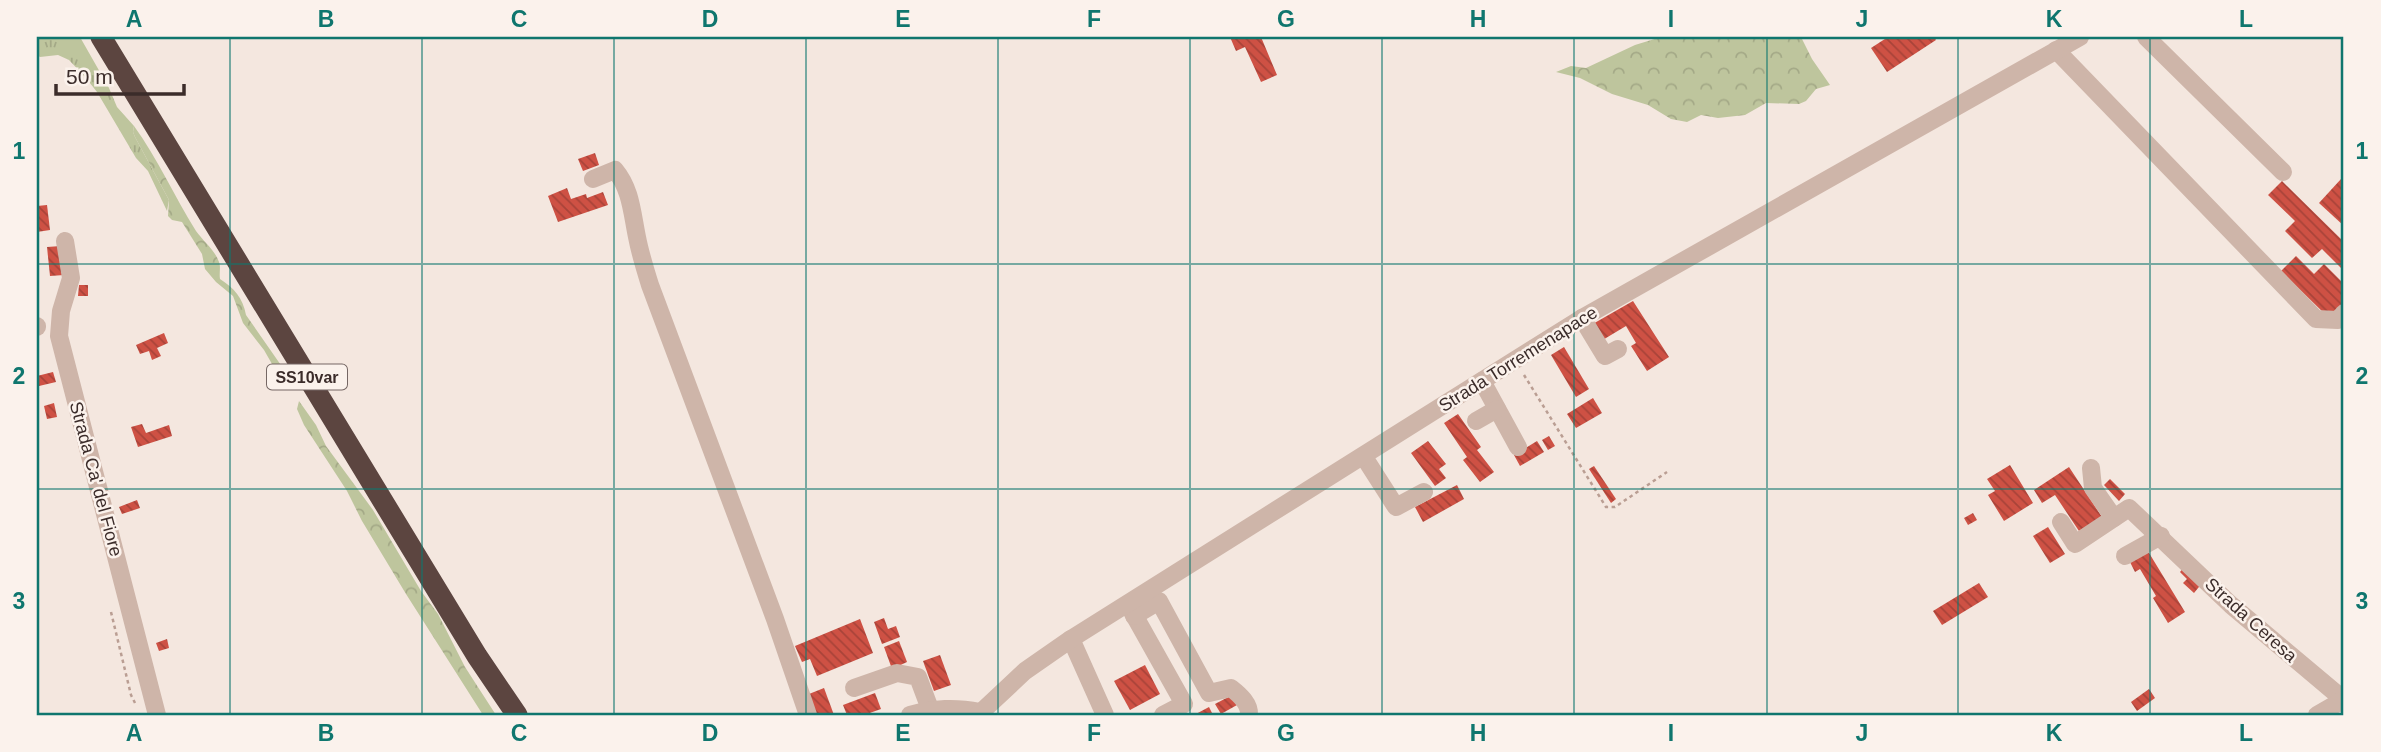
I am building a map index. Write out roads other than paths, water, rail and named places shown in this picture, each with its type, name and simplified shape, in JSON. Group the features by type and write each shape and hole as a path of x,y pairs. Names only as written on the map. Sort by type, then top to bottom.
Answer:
{"highway":[{"name":"SS10var","path":"101,37 470,645 517,715"}],"street":[{"name":"Strada Torremenapace","path":"979,714 1025,671 1071,639 1130,609 1582,318 2080,37"},
{"path":"2146,37 2283,172"},
{"path":"2056,50 2316,318 2338,320 2344,313"},
{"path":"593,179 615,170 623,180 632,205 637,239 650,285 775,619 808,715"},
{"name":"Strada Ca' del Fiore","path":"65,241 71,278 61,311 58,336 158,715"},
{"path":"1582,318 1605,356 1618,349"},
{"path":"1482,382 1518,447"},
{"path":"1476,421 1497,409"},
{"path":"1364,457 1396,507 1424,492"},
{"path":"2060,522 2075,544 2114,518 2093,488 2091,468"},
{"name":"Strada Ceresa","path":"2114,518 2129,508 2341,705"},
{"path":"2125,556 2161,536"},
{"path":"1163,715 1184,704 1130,609 1159,601 1209,693 1231,688 1240,695 1249,715"},
{"path":"1071,639 1105,715"},
{"path":"854,688 897,673 918,677 930,709"},
{"path":"2317,715 2341,705"},
{"path":"910,715 930,709 956,708 979,714"}]}
